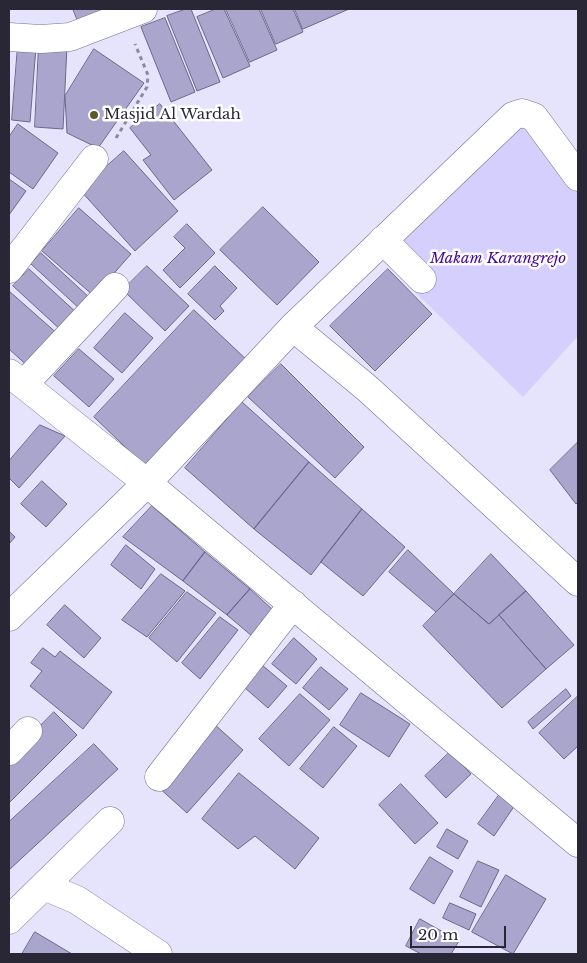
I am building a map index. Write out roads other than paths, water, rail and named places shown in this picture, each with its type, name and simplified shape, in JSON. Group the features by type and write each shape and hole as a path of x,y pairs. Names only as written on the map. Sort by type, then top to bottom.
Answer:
{"street":[{"path":"9,37 41,39 70,37 133,13"},
{"path":"9,617 147,483 293,327 513,116 522,113 534,117 578,177"},
{"path":"9,269 94,159"},
{"path":"383,240 422,279"},
{"path":"115,287 16,378 147,483 578,843"},
{"path":"293,327 368,389 578,582"},
{"path":"159,776 293,604"},
{"path":"9,750 28,731"},
{"path":"9,920 110,821"},
{"path":"44,886 77,900 158,954"}],"place":[{"name":"Masjid Al Wardah","path":"94,115"}],"park label":[{"name":"Makam Karangrejo","path":"498,259"}]}
